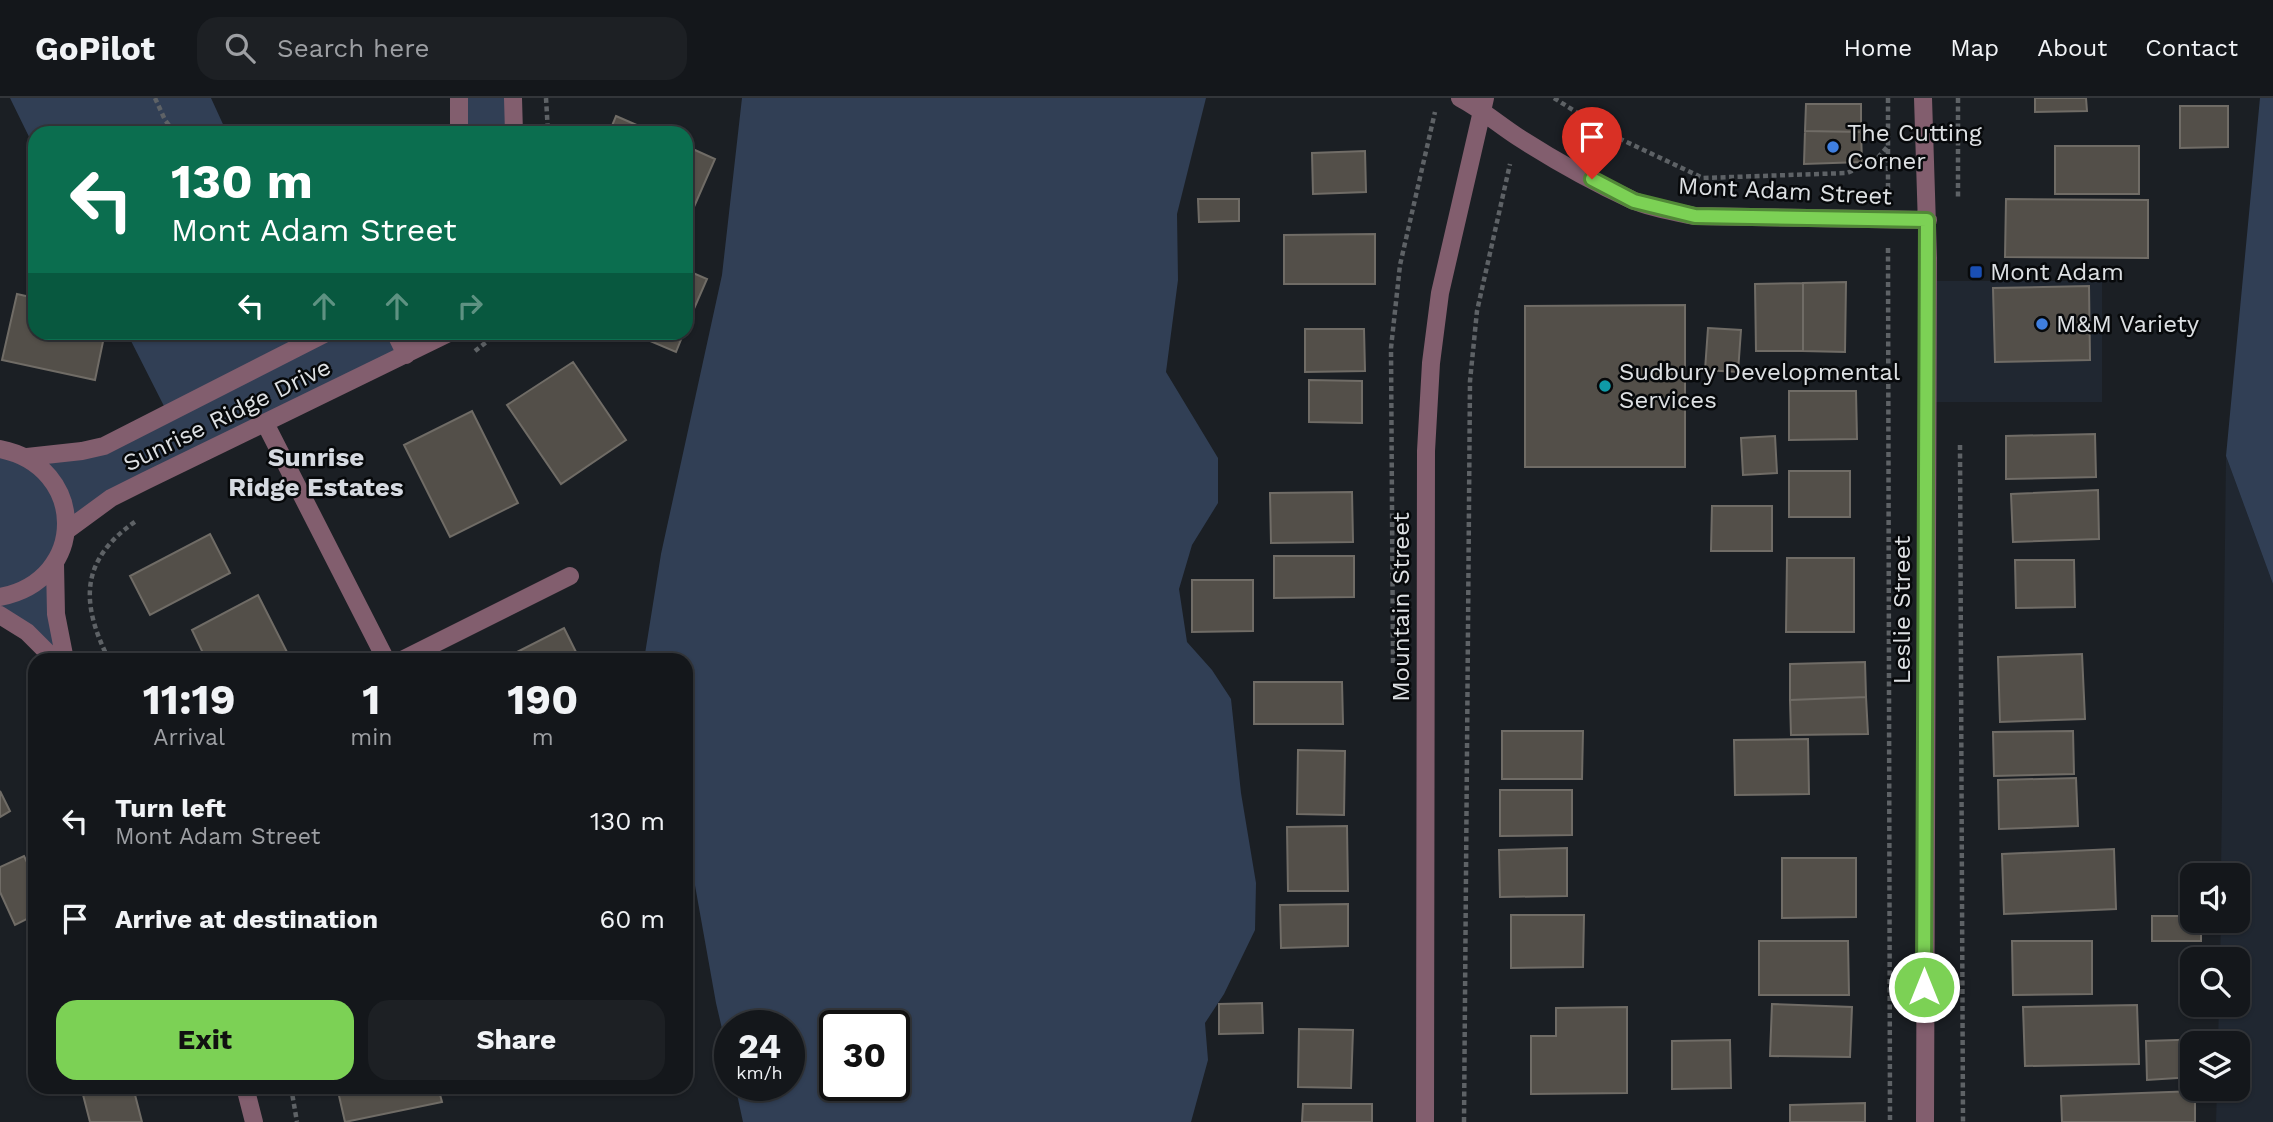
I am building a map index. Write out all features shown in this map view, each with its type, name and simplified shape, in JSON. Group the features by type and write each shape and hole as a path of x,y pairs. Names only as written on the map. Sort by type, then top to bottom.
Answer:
{"street":[{"path":"458,98 459,126"},
{"path":"513,98 514,126"},
{"name":"Mont Adam Street","path":"1460,98 1483,104 1516,136 1634,201 1674,212 1695,216 1927,220"},
{"name":"Leslie Street","path":"1923,98 1927,220 1925,1122"},
{"name":"Mountain Street","path":"1425,1122 1426,451 1431,363 1440,293 1483,104"},
{"name":"Sunrise Ridge Drive","path":"27,457 104,446 312,340"},
{"path":"399,340 406,355"},
{"name":"Sunrise Ridge Drive","path":"66,531 111,498 435,340"},
{"path":"265,423 382,653"},
{"path":"0,449 27,457 54,481 64,503 66,531 55,564 40,581 19,594 0,597"},
{"path":"55,564 56,614 64,653"},
{"path":"416,653 570,576"},
{"path":"0,615 27,632 48,653"},
{"path":"246,1094 254,1122"}],"path":[{"path":"155,98 170,126"},
{"path":"546,98 548,126"},
{"path":"1554,98 1614,136 1703,178 1847,173 1874,162 1888,146"},
{"path":"1888,98 1890,1122"},
{"path":"1958,98 1958,209"},
{"path":"1464,1122 1470,381 1477,311 1516,136"},
{"path":"1959,432 1963,1122"},
{"path":"292,1094 297,1122"}],"shaded area":[{"path":"10,98 211,98 224,126 28,126 28,135"},
{"path":"455,98 516,98 517,126 456,126"},
{"path":"742,98 1206,98 1177,214 1178,280 1166,372 1218,458 1218,503 1192,545 1179,589 1187,642 1212,670 1231,699 1241,793 1256,883 1255,930 1224,994 1205,1023 1208,1060 1191,1122 743,1122 738,1101 805,1101 805,1010 718,1010 693,874 693,653 645,653 661,554 722,275"},
{"path":"2260,98 2273,98 2273,584 2226,456"},
{"path":"1930,281 2102,281 2102,402 1930,402"},
{"path":"131,340 441,340 147,482 68,533 60,561 63,653 52,653 0,618 0,447 30,455 77,450 167,412"},
{"path":"2226,456 2273,584 2273,1122 2216,1122 2217,1101 2250,1101 2250,1031 2218,1031 2219,1017 2250,1017 2250,947 2220,947 2221,933 2250,933 2250,863 2221,863"}],"building":[{"path":"2035,98 2086,98 2087,111 2035,112"},
{"path":"1806,104 1861,104 1861,132 1805,131"},
{"path":"2180,106 2228,106 2228,147 2180,148"},
{"path":"616,116 639,126 612,126"},
{"name":"The Cutting Corner","path":"1805,131 1861,132 1862,162 1804,164"},
{"path":"2055,146 2139,146 2139,194 2055,194"},
{"path":"693,149 715,159 693,209"},
{"path":"1365,151 1366,192 1313,194 1312,153"},
{"path":"1198,199 1239,199 1239,221 1199,222"},
{"path":"2006,199 2148,200 2148,258 2005,257"},
{"path":"1375,234 1375,284 1284,284 1284,235"},
{"path":"693,273 707,279 693,311"},
{"path":"1846,282 1845,352 1803,351 1803,283"},
{"path":"1803,283 1803,351 1756,351 1755,284"},
{"name":"M&M Variety","path":"2089,286 2090,360 1995,362 1993,288"},
{"path":"17,294 28,296 28,340 103,340 95,380 2,360"},
{"name":"Sudbury Developmental Services","path":"1685,305 1685,467 1525,467 1525,306"},
{"path":"1708,328 1741,330 1738,372 1705,370"},
{"path":"1305,329 1364,329 1365,371 1305,372"},
{"path":"648,340 681,340 676,352"},
{"path":"573,362 626,440 561,484 507,405"},
{"path":"1309,380 1362,381 1362,423 1309,422"},
{"path":"1789,391 1856,391 1857,439 1789,440"},
{"path":"472,411 518,503 450,537 404,445"},
{"path":"2095,434 2096,477 2006,479 2006,436"},
{"path":"1775,436 1777,473 1743,475 1741,438"},
{"path":"1789,471 1850,471 1850,517 1789,517"},
{"path":"2098,490 2099,539 2013,542 2011,494"},
{"path":"1352,492 1353,542 1271,543 1270,493"},
{"path":"1712,506 1772,506 1772,551 1711,551"},
{"path":"210,534 230,573 150,615 130,576"},
{"path":"1274,556 1354,556 1354,597 1274,598"},
{"path":"1787,558 1854,558 1854,632 1786,632"},
{"path":"2015,560 2074,560 2075,607 2016,608"},
{"path":"1192,580 1253,580 1253,631 1192,632"},
{"path":"258,595 287,653 203,653 192,630"},
{"path":"564,628 576,653 518,653"},
{"path":"2082,654 2085,719 2000,722 1998,657"},
{"path":"1865,662 1866,697 1790,700 1790,664"},
{"path":"1254,682 1342,682 1343,724 1254,724"},
{"path":"1866,697 1868,734 1791,735 1790,700"},
{"path":"1502,731 1583,731 1582,779 1502,779"},
{"path":"2073,731 2074,774 1994,776 1993,732"},
{"path":"1808,739 1809,794 1735,795 1734,740"},
{"path":"1298,750 1345,751 1344,815 1297,814"},
{"path":"2076,778 2078,826 1999,829 1998,780"},
{"path":"1500,790 1572,790 1572,835 1500,836"},
{"path":"0,791 10,811 0,817"},
{"path":"1347,826 1348,891 1288,891 1287,827"},
{"path":"1567,848 1567,896 1500,897 1499,850"},
{"path":"2114,849 2116,909 2004,914 2002,854"},
{"path":"24,856 28,864 28,918 15,925 0,892 0,867"},
{"path":"1782,858 1856,858 1856,917 1782,918"},
{"path":"1348,904 1348,946 1281,948 1280,905"},
{"path":"1511,915 1584,915 1583,967 1511,968"},
{"path":"2152,916 2180,916 2180,933 2201,933 2201,941 2152,941"},
{"path":"1759,941 1848,941 1849,995 1759,995"},
{"path":"2012,941 2092,941 2092,994 2013,995"},
{"path":"1262,1003 1263,1033 1219,1034 1219,1004"},
{"path":"1772,1004 1852,1007 1850,1057 1770,1056"},
{"path":"2137,1005 2139,1064 2025,1066 2023,1007"},
{"path":"1627,1007 1627,1093 1531,1094 1531,1036 1556,1036 1556,1008"},
{"path":"1299,1029 1353,1030 1351,1088 1298,1087"},
{"path":"1730,1040 1731,1088 1672,1089 1672,1041"},
{"path":"2180,1040 2180,1078 2147,1080 2146,1041"},
{"path":"2180,1092 2180,1101 2195,1101 2195,1122 2062,1122 2061,1096"},
{"path":"83,1094 135,1094 142,1122 90,1122"},
{"path":"339,1094 440,1094 442,1102 345,1122"},
{"path":"1865,1103 1865,1122 1790,1122 1790,1105"},
{"path":"1303,1104 1372,1104 1372,1122 1302,1122"}],"place":[{"name":"The Cutting Corner","path":"1833,147"},
{"name":"Mont Adam","path":"1976,272"},
{"name":"M&M Variety","path":"2042,324"},
{"name":"Sudbury Developmental Services","path":"1605,386"}],"district":[{"name":"Sunrise Ridge Estates","path":"316,472"}],"route":[{"path":"1592,179 1634,201 1695,216 1794,220 1927,220 1924,987"}]}
